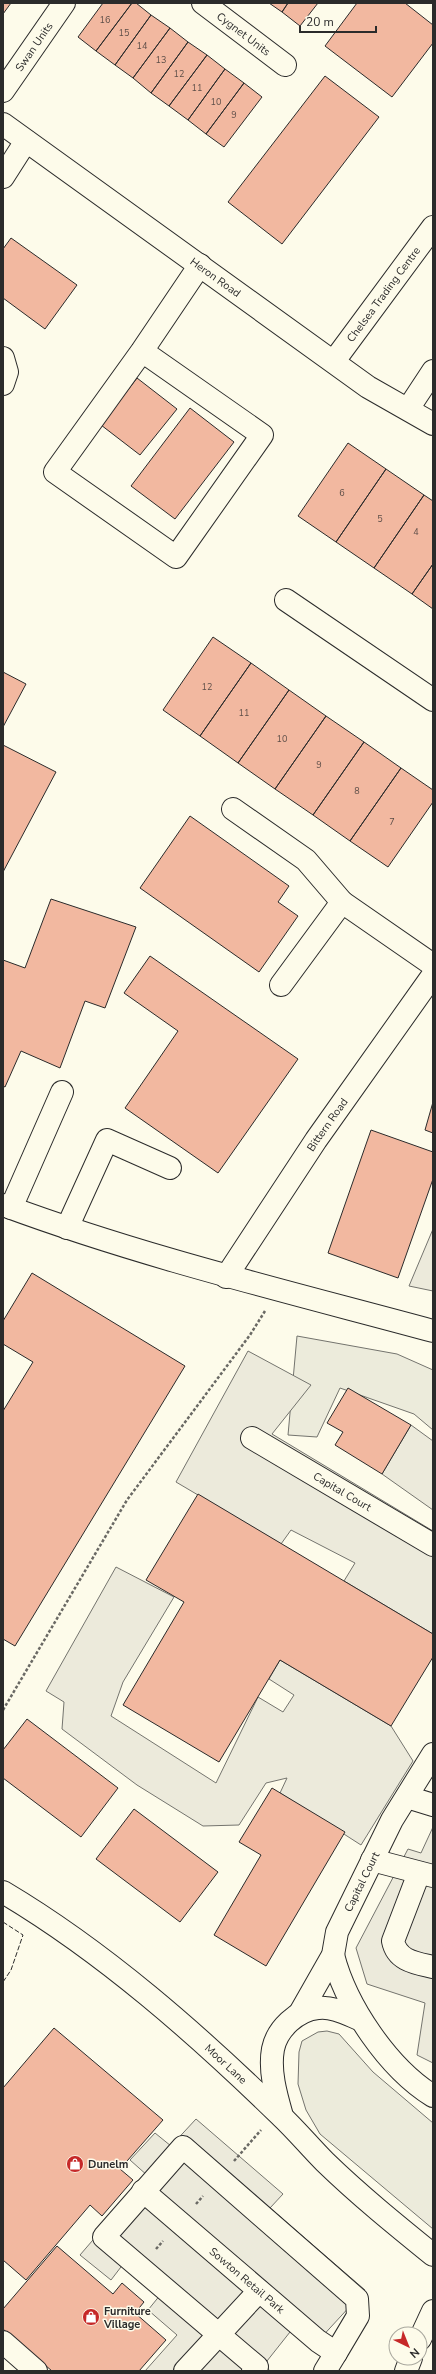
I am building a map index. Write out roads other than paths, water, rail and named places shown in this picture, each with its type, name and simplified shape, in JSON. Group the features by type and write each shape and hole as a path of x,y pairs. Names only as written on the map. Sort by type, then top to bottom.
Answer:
{"street":[{"name":"Swan Units","path":"3,91 64,3"},
{"name":"Cygnet Units","path":"203,3 285,65"},
{"name":"Heron Road","path":"3,124 334,361 368,387 433,424"},
{"path":"3,177 26,141"},
{"name":"Chelsea Trading Centre","path":"334,361 433,228"},
{"path":"142,351 262,435 176,557 55,472 142,351 200,265"},
{"path":"3,358 7,372 3,384"},
{"path":"408,409 433,371"},
{"path":"286,600 433,700"},
{"path":"233,809 306,860 342,902 433,965"},
{"path":"281,985 342,902"},
{"name":"Bittern Road","path":"226,1277 316,1140 433,975"},
{"path":"62,1092 7,1207 67,1228 226,1277 433,1331"},
{"path":"67,1228 107,1140 170,1168"},
{"name":"Capital Court","path":"252,1438 433,1545"},
{"name":"Capital Court","path":"300,2013 333,1955 337,1932 372,1860 433,1754"},
{"path":"407,1797 433,1805"},
{"path":"372,1860 426,1875 393,1941 395,1950 401,1956 412,1962 433,1967"},
{"name":"Moor Lane","path":"3,1892 29,1908 132,1983 206,2046 282,2116 325,2162 377,2209 433,2255"},
{"path":"333,1955 338,1976 359,2019 393,2061 418,2087 432,2089"},
{"path":"282,2116 274,2087 273,2049 282,2027 300,2013 318,2008 338,2010 359,2019"},
{"path":"253,2371 257,2367 104,2237 183,2147 357,2299 358,2316 325,2371"},
{"name":"Sowton Retail Park","path":"143,2191 318,2341 336,2353"},
{"path":"185,2371 217,2334 259,2291"},
{"path":"426,2326 433,2311"},
{"path":"3,2342 36,2371"}],"place":[{"name":"Dunelm","path":"75,2164"},
{"name":"Furniture Village","path":"91,2317"}]}
